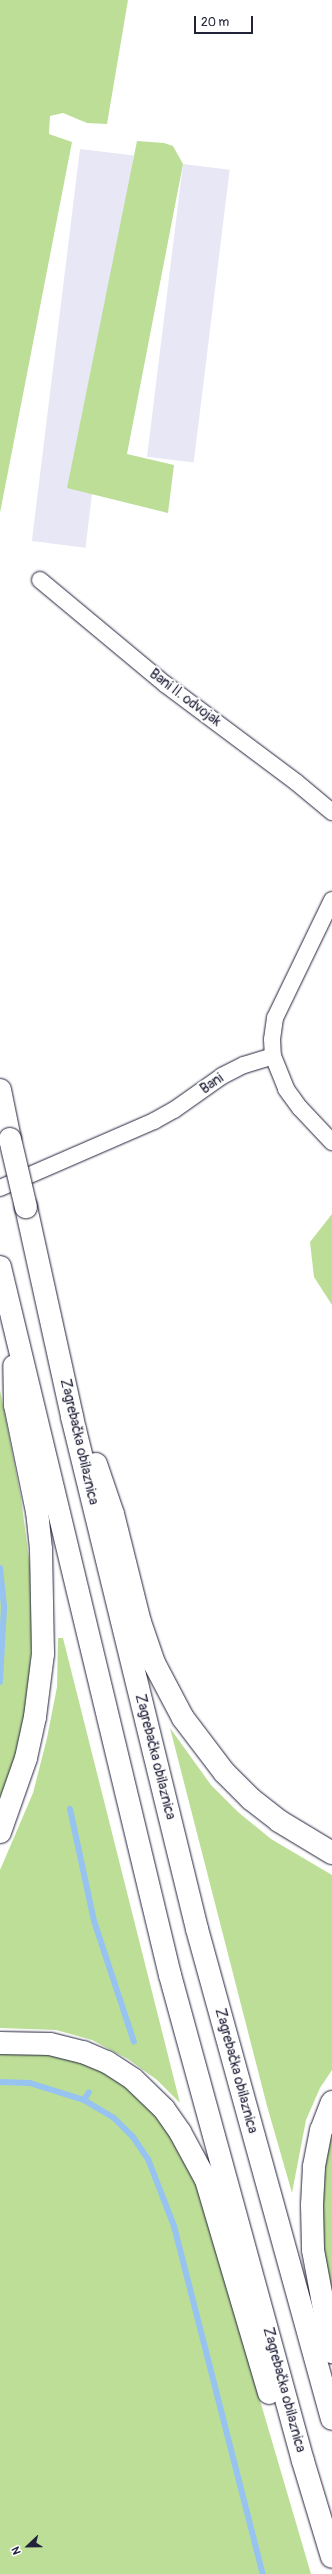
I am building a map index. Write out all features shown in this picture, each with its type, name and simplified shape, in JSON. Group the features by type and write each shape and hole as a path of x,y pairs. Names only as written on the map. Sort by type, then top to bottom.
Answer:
{"highway":[{"name":"Zagrebačka obilaznica","path":"0,1090 72,1417 197,1929 332,2419"},
{"name":"Zagrebačka obilaznica","path":"0,1267 170,1974 303,2461 332,2557"},
{"path":"0,1832 26,1758 35,1717 43,1654 41,1549 37,1512 15,1405 13,1372 17,1340"},
{"path":"72,1417 103,1481 140,1622 154,1663 183,1718 224,1772 251,1799 279,1821 332,1853"},
{"path":"0,2043 50,2044 84,2052 107,2062 133,2079 164,2109 180,2132 206,2180 278,2423 303,2461"},
{"path":"332,2102 321,2130 314,2167 312,2205 313,2250 332,2352"}],"street":[{"name":"Bani II. odvojak","path":"40,580 165,684 296,782 332,812"},
{"path":"332,900 275,1018 272,1039 273,1056 286,1089 300,1108 332,1142"},
{"name":"Bani","path":"0,1188 154,1120 174,1110 244,1065 273,1056"}],"shaded area":[{"path":"80,149 134,156 85,548 32,541"},
{"path":"183,164 230,170 194,463 147,457"}],"green space":[{"path":"0,0 128,0 107,124 87,123 63,113 50,116 49,134 72,142 0,513"},
{"path":"137,141 164,143 173,146 183,164 127,454 174,465 168,513 67,488"},
{"path":"332,1214 332,1305 314,1277 310,1242"},
{"path":"0,1390 21,1498 34,1597 29,1692 12,1772 0,1803"},
{"path":"58,1638 63,1638 180,2103 157,2080 128,2059 92,2040 56,2030 0,2028 0,1870 33,1793 47,1738 57,1687"},
{"path":"170,1728 211,1785 238,1812 271,1839 332,1875 332,2070 320,2088 306,2120 292,2193 267,2106"},
{"path":"0,2050 22,2050 75,2060 102,2071 127,2085 161,2120 197,2186 311,2574 0,2574"},
{"path":"332,2126 332,2306 320,2240 325,2148"}],"waterway":[{"path":"0,1568 4,1607 0,1682"},
{"path":"70,1809 94,1921 134,2042"},
{"path":"0,2082 30,2083 84,2100 114,2118 133,2137 148,2159 174,2226 263,2574"},
{"path":"84,2100 89,2092"}]}
